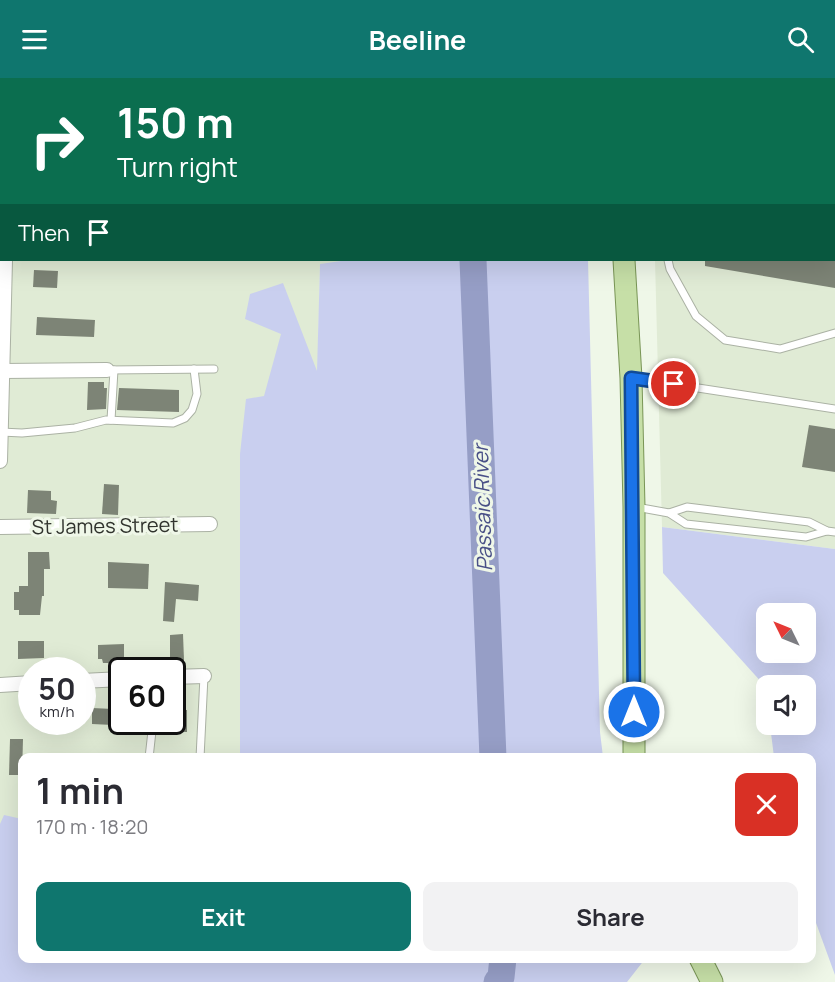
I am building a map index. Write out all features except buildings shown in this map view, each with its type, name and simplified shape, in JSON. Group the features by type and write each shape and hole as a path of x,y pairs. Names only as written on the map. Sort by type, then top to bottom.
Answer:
{"main road":[{"path":"624,261 631,378 634,507 634,753"},
{"path":"702,963 712,982"}],"street":[{"path":"0,461 5,261"},
{"path":"3,371 110,370"},
{"name":"St James Street","path":"0,527 210,524"},
{"path":"186,677 204,676"},
{"path":"0,685 18,684"}],"lane":[{"path":"669,261 670,269 696,316 725,340 780,349 835,333"},
{"path":"1,432 22,433 75,428 111,420 173,423 185,418 192,410 197,394 194,369"},
{"path":"111,420 110,370 214,369"},
{"path":"631,378 835,409"},
{"path":"634,507 669,513 686,524 806,537 826,531"},
{"path":"669,513 687,507 809,522 826,531 835,532"},
{"path":"201,753 204,676"},
{"path":"150,753 152,735"}],"shaded area":[{"path":"0,261 342,261 320,265 309,753 18,753 18,962 0,982"},
{"path":"341,261 588,261 600,732 603,753 240,753 240,454 246,399 264,396 281,334 245,319 250,294 283,283 317,371 320,264"},
{"path":"655,261 835,261 835,549 662,527"},
{"path":"662,527 835,549 835,975 816,923 816,753 774,753 771,735 816,735 816,675 756,676 663,573"},
{"path":"4,815 18,818 18,963 642,963 627,982 0,982 0,824"}],"waterway":[{"name":"Passaic River","path":"473,261 493,753"},
{"name":"Passaic River","path":"497,982 501,977 502,963"}],"route":[{"path":"634,712 634,507 631,378 674,384"}]}
